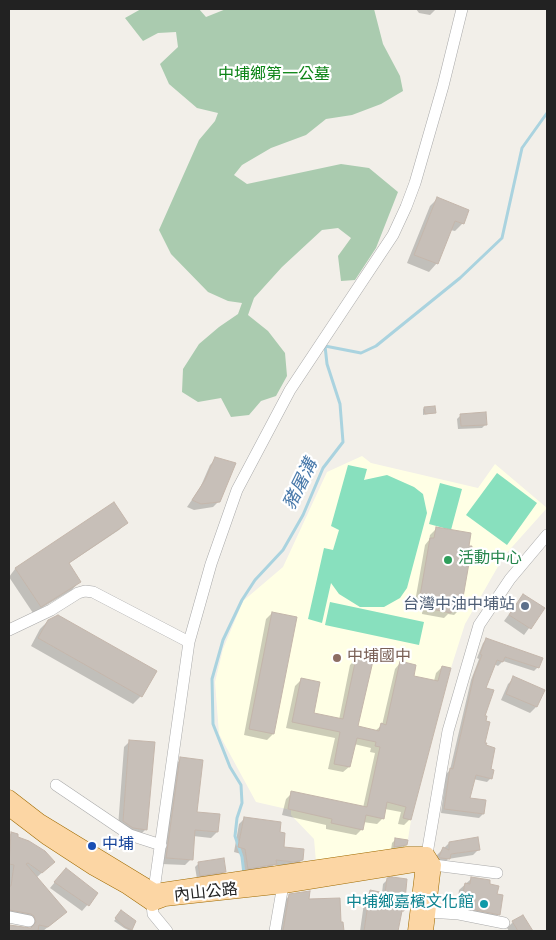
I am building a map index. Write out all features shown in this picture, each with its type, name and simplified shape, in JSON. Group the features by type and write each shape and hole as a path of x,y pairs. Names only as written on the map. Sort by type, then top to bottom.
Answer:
{"main road":[{"name":"內山公路","path":"9,797 40,821 153,898"},
{"name":"內山公路","path":"9,809 47,838 93,868 127,887 153,898 165,898 326,873 414,865 430,860"},
{"path":"426,931 430,860"},
{"path":"415,931 423,865 430,860"}],"street":[{"path":"167,931 153,914 153,898 189,642 211,564 237,490 290,390 393,235 406,207 415,183 443,86 462,9"},
{"path":"497,873 430,860 448,731 479,625 510,579 547,535"},
{"path":"9,630 85,591 93,592 189,642"},
{"path":"56,785 130,835 161,846"},
{"path":"275,931 284,879"},
{"path":"428,912 459,914 504,923"},
{"path":"9,917 29,921"}],"shaded area":[{"name":"中埔國中","path":"362,456 371,463 478,488 495,464 547,508 504,556 465,624 451,668 411,820 406,852 316,862 314,839 291,815 291,810 256,802 219,734 215,682 223,649 243,601 283,567 327,472"}],"green space":[{"name":"中埔鄉第一公墓","path":"141,9 199,9 206,17 226,9 374,9 383,44 400,76 403,91 381,104 352,115 326,119 306,135 271,148 242,165 234,175 247,184 341,164 369,168 398,192 376,248 355,280 341,281 338,256 351,238 338,228 322,230 282,267 254,298 248,315 268,331 285,353 287,376 276,396 261,401 249,415 231,417 221,398 198,402 182,392 183,369 199,344 238,314 242,303 228,301 208,292 171,254 159,230 199,140 215,121 218,113 197,108 169,84 160,64 178,47 176,32 158,33 143,41 125,18"},
{"path":"348,465 367,469 364,480 387,475 414,487 423,494 427,513 407,588 400,598 384,607 360,607 339,594 331,583 322,623 308,619 324,548 333,550 339,530 331,526"},
{"path":"497,473 537,503 507,545 466,515"},
{"path":"440,483 462,489 451,530 429,524"},
{"path":"330,602 424,622 419,645 325,625"}],"building":[{"path":"437,197 469,210 464,224 455,221 438,264 414,255"},
{"path":"435,406 436,413 425,414 424,407"},
{"path":"486,412 487,425 461,426 460,414"},
{"path":"215,457 236,463 220,502 201,504 192,500 205,480"},
{"path":"114,502 128,523 69,563 81,582 41,607 15,568"},
{"name":"活動中心","path":"436,527 471,533 469,546 472,546 461,609 452,608 451,613 427,608 429,598 420,596 430,538 434,538"},
{"path":"523,594 545,608 531,629 509,615"},
{"path":"272,612 297,617 274,734 249,729"},
{"path":"58,615 157,671 142,697 38,638 48,620"},
{"path":"486,638 543,658 539,668 505,657 503,662 497,660 486,688 494,690 485,716 487,716 486,721 490,722 485,743 495,748 491,769 494,770 492,779 476,775 470,798 486,800 484,814 444,809 450,768 453,769 474,675"},
{"path":"356,658 373,661 358,726 379,731 381,723 386,725 400,661 416,665 414,676 438,681 442,666 451,668 411,820 403,818 406,807 387,802 384,819 366,815 363,830 331,823 332,819 288,809 291,791 367,807 380,747 375,746 376,742 357,738 350,767 334,764 340,732 292,722 301,678 320,682 314,713 343,719"},
{"path":"513,676 545,690 537,707 506,694"},
{"path":"129,740 155,742 147,830 133,828 123,821"},
{"path":"180,757 203,760 197,812 220,814 218,832 195,830 193,860 166,858"},
{"path":"244,817 281,822 280,832 285,833 284,847 304,849 303,860 294,862 276,860 277,864 248,869 245,849 238,847"},
{"path":"11,832 18,834 18,837 29,841 45,851 55,862 42,873 28,863 26,864 67,912 48,927 39,925 38,931 9,931 9,925 31,928 36,922 31,914 9,910 9,886 11,886 14,865 9,864"},
{"path":"478,837 480,850 451,854 450,859 439,857 443,847 449,850 449,842"},
{"path":"395,838 408,840 407,845 394,847"},
{"path":"224,858 226,872 200,876 198,862"},
{"path":"66,868 98,893 89,906 54,882"},
{"name":"中埔鄉嘉檳文化館","path":"471,877 490,880 490,884 499,886 497,894 503,895 500,915 466,908 468,894 463,893 465,883 470,884"},
{"path":"387,878 407,879 404,911 402,911 398,931 364,931 370,890 385,893"},
{"path":"310,891 309,899 340,898 341,922 343,922 344,931 283,931 289,894"},
{"path":"121,910 136,921 132,930 125,927 115,918"},
{"path":"523,915 533,931 518,931 512,921"}],"waterway":[{"name":"豬屠溝","path":"244,874 242,857 235,836 237,818 242,803 241,785 230,767 213,724 212,679 223,640 242,600 255,580 283,550 303,515 323,468 343,442 340,404 327,364 325,346 361,353 376,346 460,278 502,238 522,148 547,113"}],"place":[{"name":"活動中心","path":"448,560"},
{"name":"台灣中油中埔站","path":"525,606"},
{"name":"中埔國中","path":"337,658"},
{"name":"中埔","path":"92,846"},
{"name":"中埔鄉嘉檳文化館","path":"484,904"}]}
